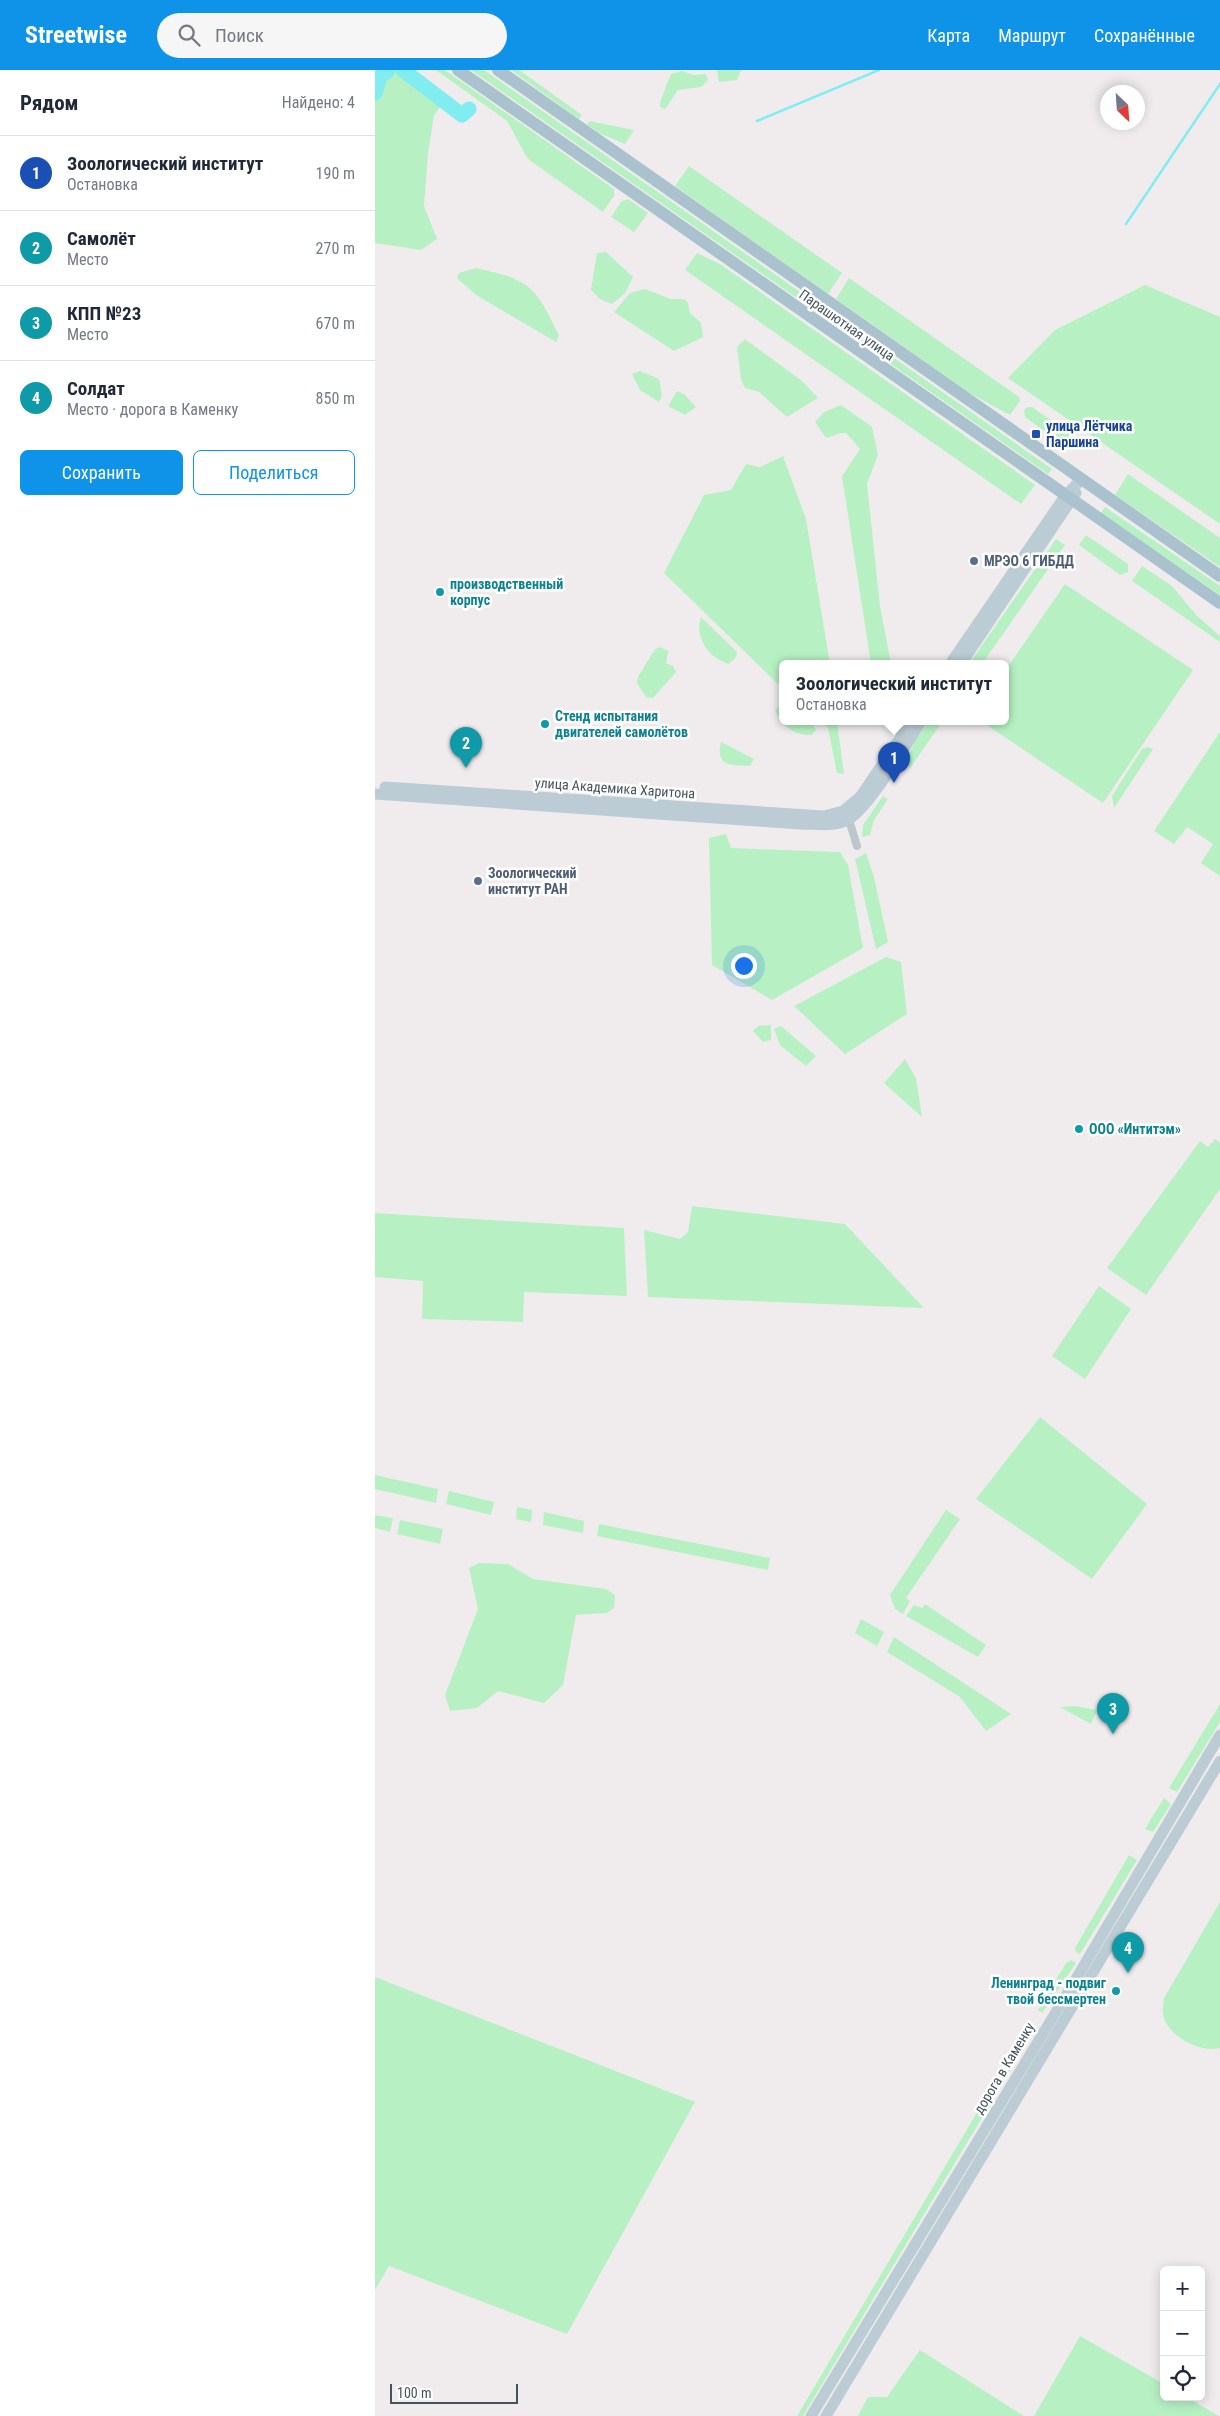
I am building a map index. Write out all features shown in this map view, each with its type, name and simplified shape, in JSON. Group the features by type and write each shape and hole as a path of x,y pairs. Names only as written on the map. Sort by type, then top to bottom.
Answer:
{"main road":[{"name":"Парашютная улица","path":"458,70 1220,603"},
{"name":"Парашютная улица","path":"498,70 1220,576"}],"street":[{"path":"964,660 1081,480"},
{"path":"953,660 1069,498"},
{"name":"улица Академика Харитона","path":"375,794 417,793 824,816 843,811 860,797 909,725"},
{"path":"857,846 849,820 864,805 919,725"},
{"name":"улица Академика Харитона","path":"375,787 417,793 800,824 824,825 849,820"},
{"name":"дорога в Каменку","path":"811,2416 1070,1988 1220,1735"},
{"name":"дорога в Каменку","path":"826,2416 1220,1761"}],"green space":[{"path":"375,70 397,70 442,105 434,115 428,154 424,206 437,239 421,250 375,243"},
{"path":"436,70 445,70 614,189 614,196 603,212 532,162 526,156 507,121"},
{"path":"471,70 484,70 1052,469 1048,474"},
{"path":"511,70 519,70 582,115 579,119"},
{"path":"717,70 741,70 737,80 719,82"},
{"path":"682,71 693,75 706,74 708,80 701,87 678,90 665,109 660,107 662,96 671,74"},
{"path":"590,121 634,130 625,144 599,133 587,124"},
{"path":"689,166 842,273 828,294 675,186"},
{"path":"628,199 648,213 634,232 611,217 622,201"},
{"path":"606,252 633,277 625,293 612,304 600,299 591,290 597,253"},
{"path":"697,253 720,264 1035,485 1021,504 685,270"},
{"path":"476,268 509,277 529,288 537,296 551,319 559,336 556,342 476,295 457,278 459,273"},
{"path":"849,278 1019,397 1020,401 1010,415 971,394 836,299"},
{"path":"1145,285 1220,317 1220,524 1008,378 1055,330"},
{"path":"645,289 671,299 684,299 688,303 690,313 701,323 703,337 674,351 614,312 630,293"},
{"path":"745,339 802,381 818,398 787,417 759,392 745,388 741,380 737,347"},
{"path":"640,371 659,379 662,395 659,402 640,390 632,374"},
{"path":"677,391 684,394 696,407 685,415 668,406"},
{"path":"841,405 872,427 878,455 867,484 880,606 890,660 870,660 842,476 860,449 846,433 826,438 815,422 824,412"},
{"path":"1032,407 1069,433 1069,441 1061,443 1025,417 1024,410"},
{"path":"783,456 806,519 829,660 779,660 779,685 664,573 704,495 731,490 746,464 760,467"},
{"path":"1128,474 1220,538 1220,567 1115,495"},
{"path":"1105,507 1220,586 1220,595 1101,513"},
{"path":"1086,535 1128,564 1128,572 1120,575 1079,545"},
{"path":"1056,539 1065,545 985,660 972,660"},
{"path":"1142,566 1172,586 1197,616 1220,636 1220,642 1132,581"},
{"path":"1065,584 1193,670 1103,803 986,725 1009,725 1009,665"},
{"path":"701,617 737,652 736,657 729,664 715,657 705,646 699,625"},
{"path":"660,647 668,651 666,663 673,666 676,672 653,698 646,697 637,683 638,677 655,649"},
{"path":"779,706 779,717 775,710"},
{"path":"785,725 814,725 816,730 812,735 806,735 789,729"},
{"path":"824,725 837,725 844,774 837,773 828,728"},
{"path":"927,725 940,725 910,768 905,763 915,741"},
{"path":"1220,732 1220,876 1201,863 1213,844 1187,827 1174,844 1154,831"},
{"path":"721,742 754,759 750,766 726,763 720,756"},
{"path":"1148,747 1153,749 1114,808 1112,796 1142,749"},
{"path":"883,796 888,799 874,820 870,835 862,837 863,825"},
{"path":"726,834 731,848 840,852 848,865 863,948 772,1000 712,965 709,838"},
{"path":"866,853 874,877 888,942 876,949 855,859"},
{"path":"886,957 901,962 907,1014 845,1054 794,1006"},
{"path":"771,1025 771,1040 763,1042 753,1031 758,1026"},
{"path":"781,1026 816,1056 806,1066 780,1045 774,1029"},
{"path":"905,1059 916,1078 922,1117 884,1083"},
{"path":"1215,1139 1220,1143 1220,1189 1146,1295 1107,1268 1200,1141 1208,1147"},
{"path":"692,1206 845,1224 924,1308 648,1297 644,1230 680,1239 688,1232"},
{"path":"375,1213 624,1228 627,1296 524,1292 523,1322 422,1319 423,1281 375,1277"},
{"path":"1099,1286 1131,1309 1085,1379 1052,1356"},
{"path":"1040,1417 1147,1504 1092,1579 976,1499"},
{"path":"375,1475 438,1489 436,1503 375,1489"},
{"path":"449,1491 494,1502 491,1515 446,1504"},
{"path":"517,1507 532,1510 531,1522 516,1519"},
{"path":"946,1510 960,1519 906,1598 910,1601 903,1614 895,1609 890,1595"},
{"path":"544,1512 584,1521 583,1533 543,1525"},
{"path":"375,1515 393,1518 390,1532 375,1528"},
{"path":"400,1520 443,1529 440,1544 397,1534"},
{"path":"599,1524 770,1558 768,1570 597,1536"},
{"path":"479,1563 508,1564 533,1579 606,1589 615,1595 614,1608 607,1613 576,1615 563,1685 544,1703 498,1691 477,1708 450,1711 445,1695 478,1609 469,1568"},
{"path":"925,1604 986,1645 978,1657 906,1616 914,1605 922,1608"},
{"path":"861,1619 884,1632 877,1646 855,1633"},
{"path":"894,1637 1011,1714 986,1731 960,1697 887,1652"},
{"path":"1220,1704 1220,1722 1177,1792 1169,1788"},
{"path":"1075,1706 1097,1710 1091,1724 1060,1707"},
{"path":"1164,1798 1171,1804 1153,1832 1145,1829"},
{"path":"1129,1855 1137,1860 1080,1954 1076,1952 1075,1948"},
{"path":"1220,1902 1220,2048 1212,2049 1194,2045 1177,2036 1165,2022 1163,2010 1164,1998"},
{"path":"1071,1960 1076,1963 1042,2013 1038,2010 1066,1963"},
{"path":"375,1977 695,2102 567,2334 389,2266 375,2290"},
{"path":"1020,2040 1023,2041 1012,2068 803,2416 797,2416"},
{"path":"1080,2336 1160,2382 1160,2401 1193,2401 1219,2416 1034,2416"},
{"path":"920,2350 1024,2416 858,2416 868,2397 887,2397"}],"waterway":[{"path":"375,93 380,77 388,70"},
{"path":"403,70 462,115 469,109"},
{"path":"757,121 879,70"},
{"path":"1126,224 1220,84"}],"place":[{"name":"улица Лётчика Паршина","path":"1036,434"},
{"name":"МРЭО 6 ГИБДД","path":"974,561"},
{"name":"производственный корпус","path":"440,592"},
{"name":"Стенд испытания двигателей самолётов","path":"545,724"},
{"name":"Самолёт","path":"466,768"},
{"name":"Зоологический институт","path":"894,783"},
{"name":"Зоологический институт РАН","path":"478,881"},
{"name":"ООО «Интитэм»","path":"1079,1129"},
{"name":"КПП №23","path":"1113,1734"},
{"name":"Солдат","path":"1128,1973"},
{"name":"Ленинград - подвиг твой бессмертен","path":"1116,1991"}]}
